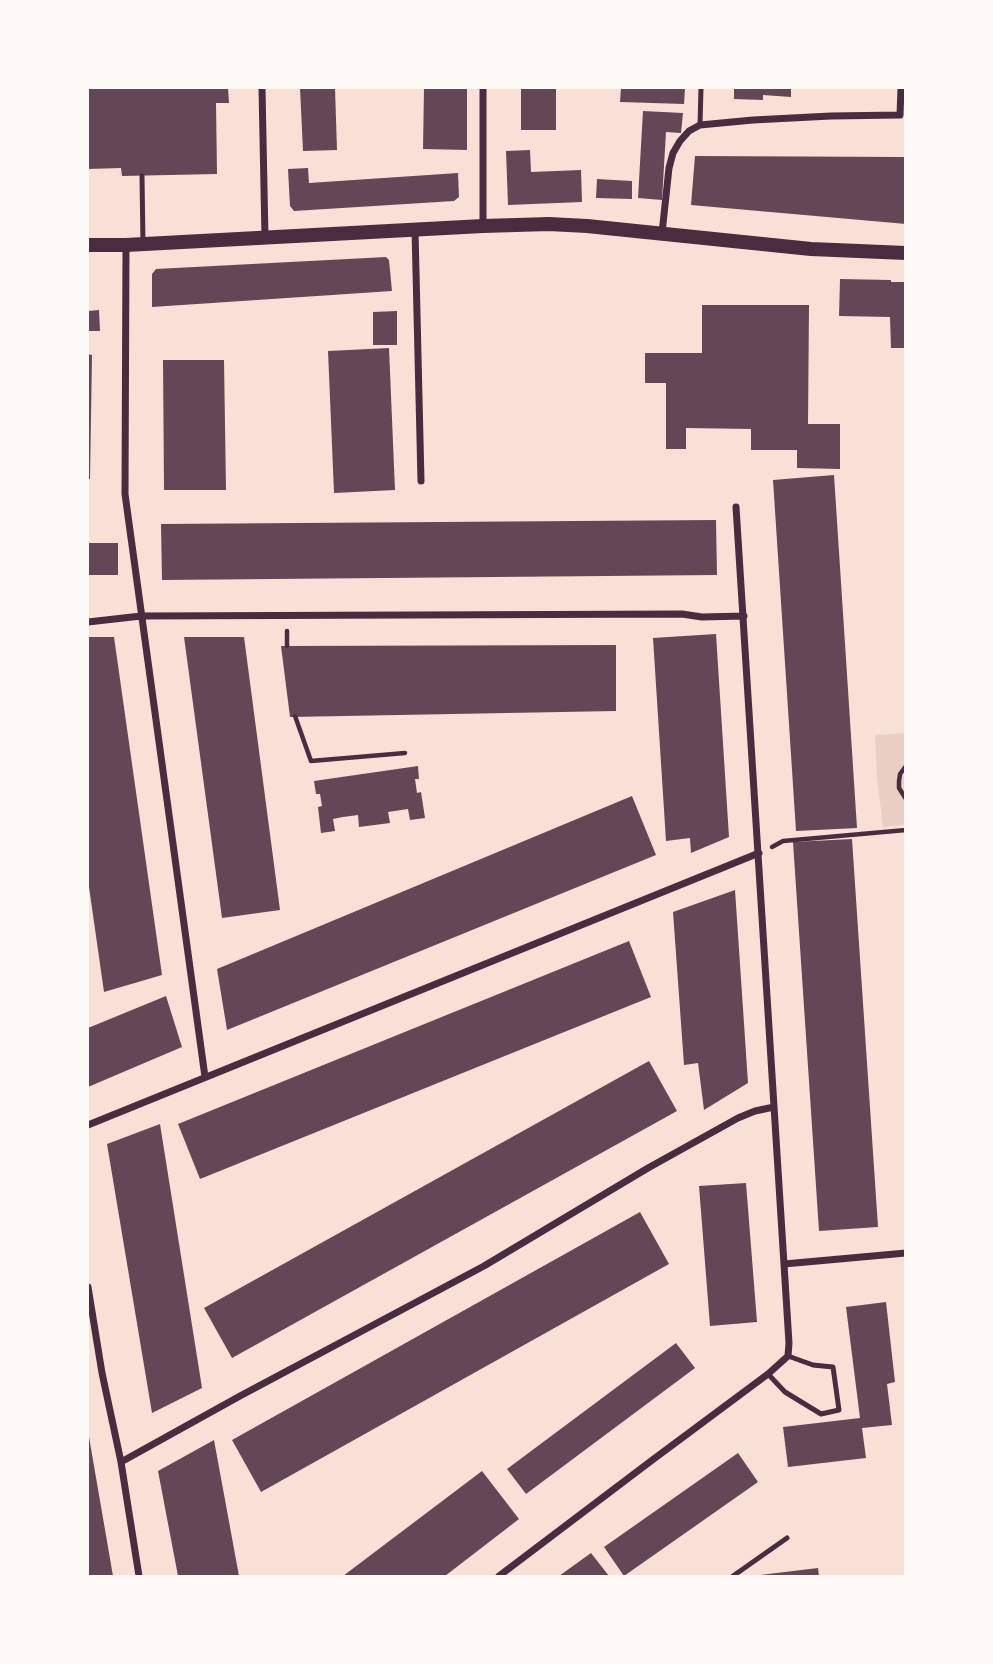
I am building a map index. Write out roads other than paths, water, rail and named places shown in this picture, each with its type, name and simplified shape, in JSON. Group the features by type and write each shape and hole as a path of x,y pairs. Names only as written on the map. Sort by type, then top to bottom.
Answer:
{"main road":[{"path":"88,245 483,226 568,225 811,249 905,253"}],"street":[{"path":"262,88 265,238"},
{"path":"483,88 483,226"},
{"path":"662,234 669,168 673,153 689,131 700,125 831,116 900,115 901,88"},
{"path":"415,230 421,481"},
{"path":"126,245 125,494 205,1077"},
{"path":"499,1577 768,1374 788,1356 736,507"},
{"path":"88,622 141,616 744,616"},
{"path":"88,1125 759,853"},
{"path":"121,1462 484,1266 648,1168 738,1118 774,1107"},
{"path":"784,1264 905,1253"},
{"path":"88,1287 102,1373 121,1462 139,1577"}],"lane":[{"path":"700,125 701,88"},
{"path":"142,176 144,244"},
{"path":"768,1374 785,1392 821,1414 839,1410 833,1367 788,1356"},
{"path":"733,1577 787,1538"}]}
